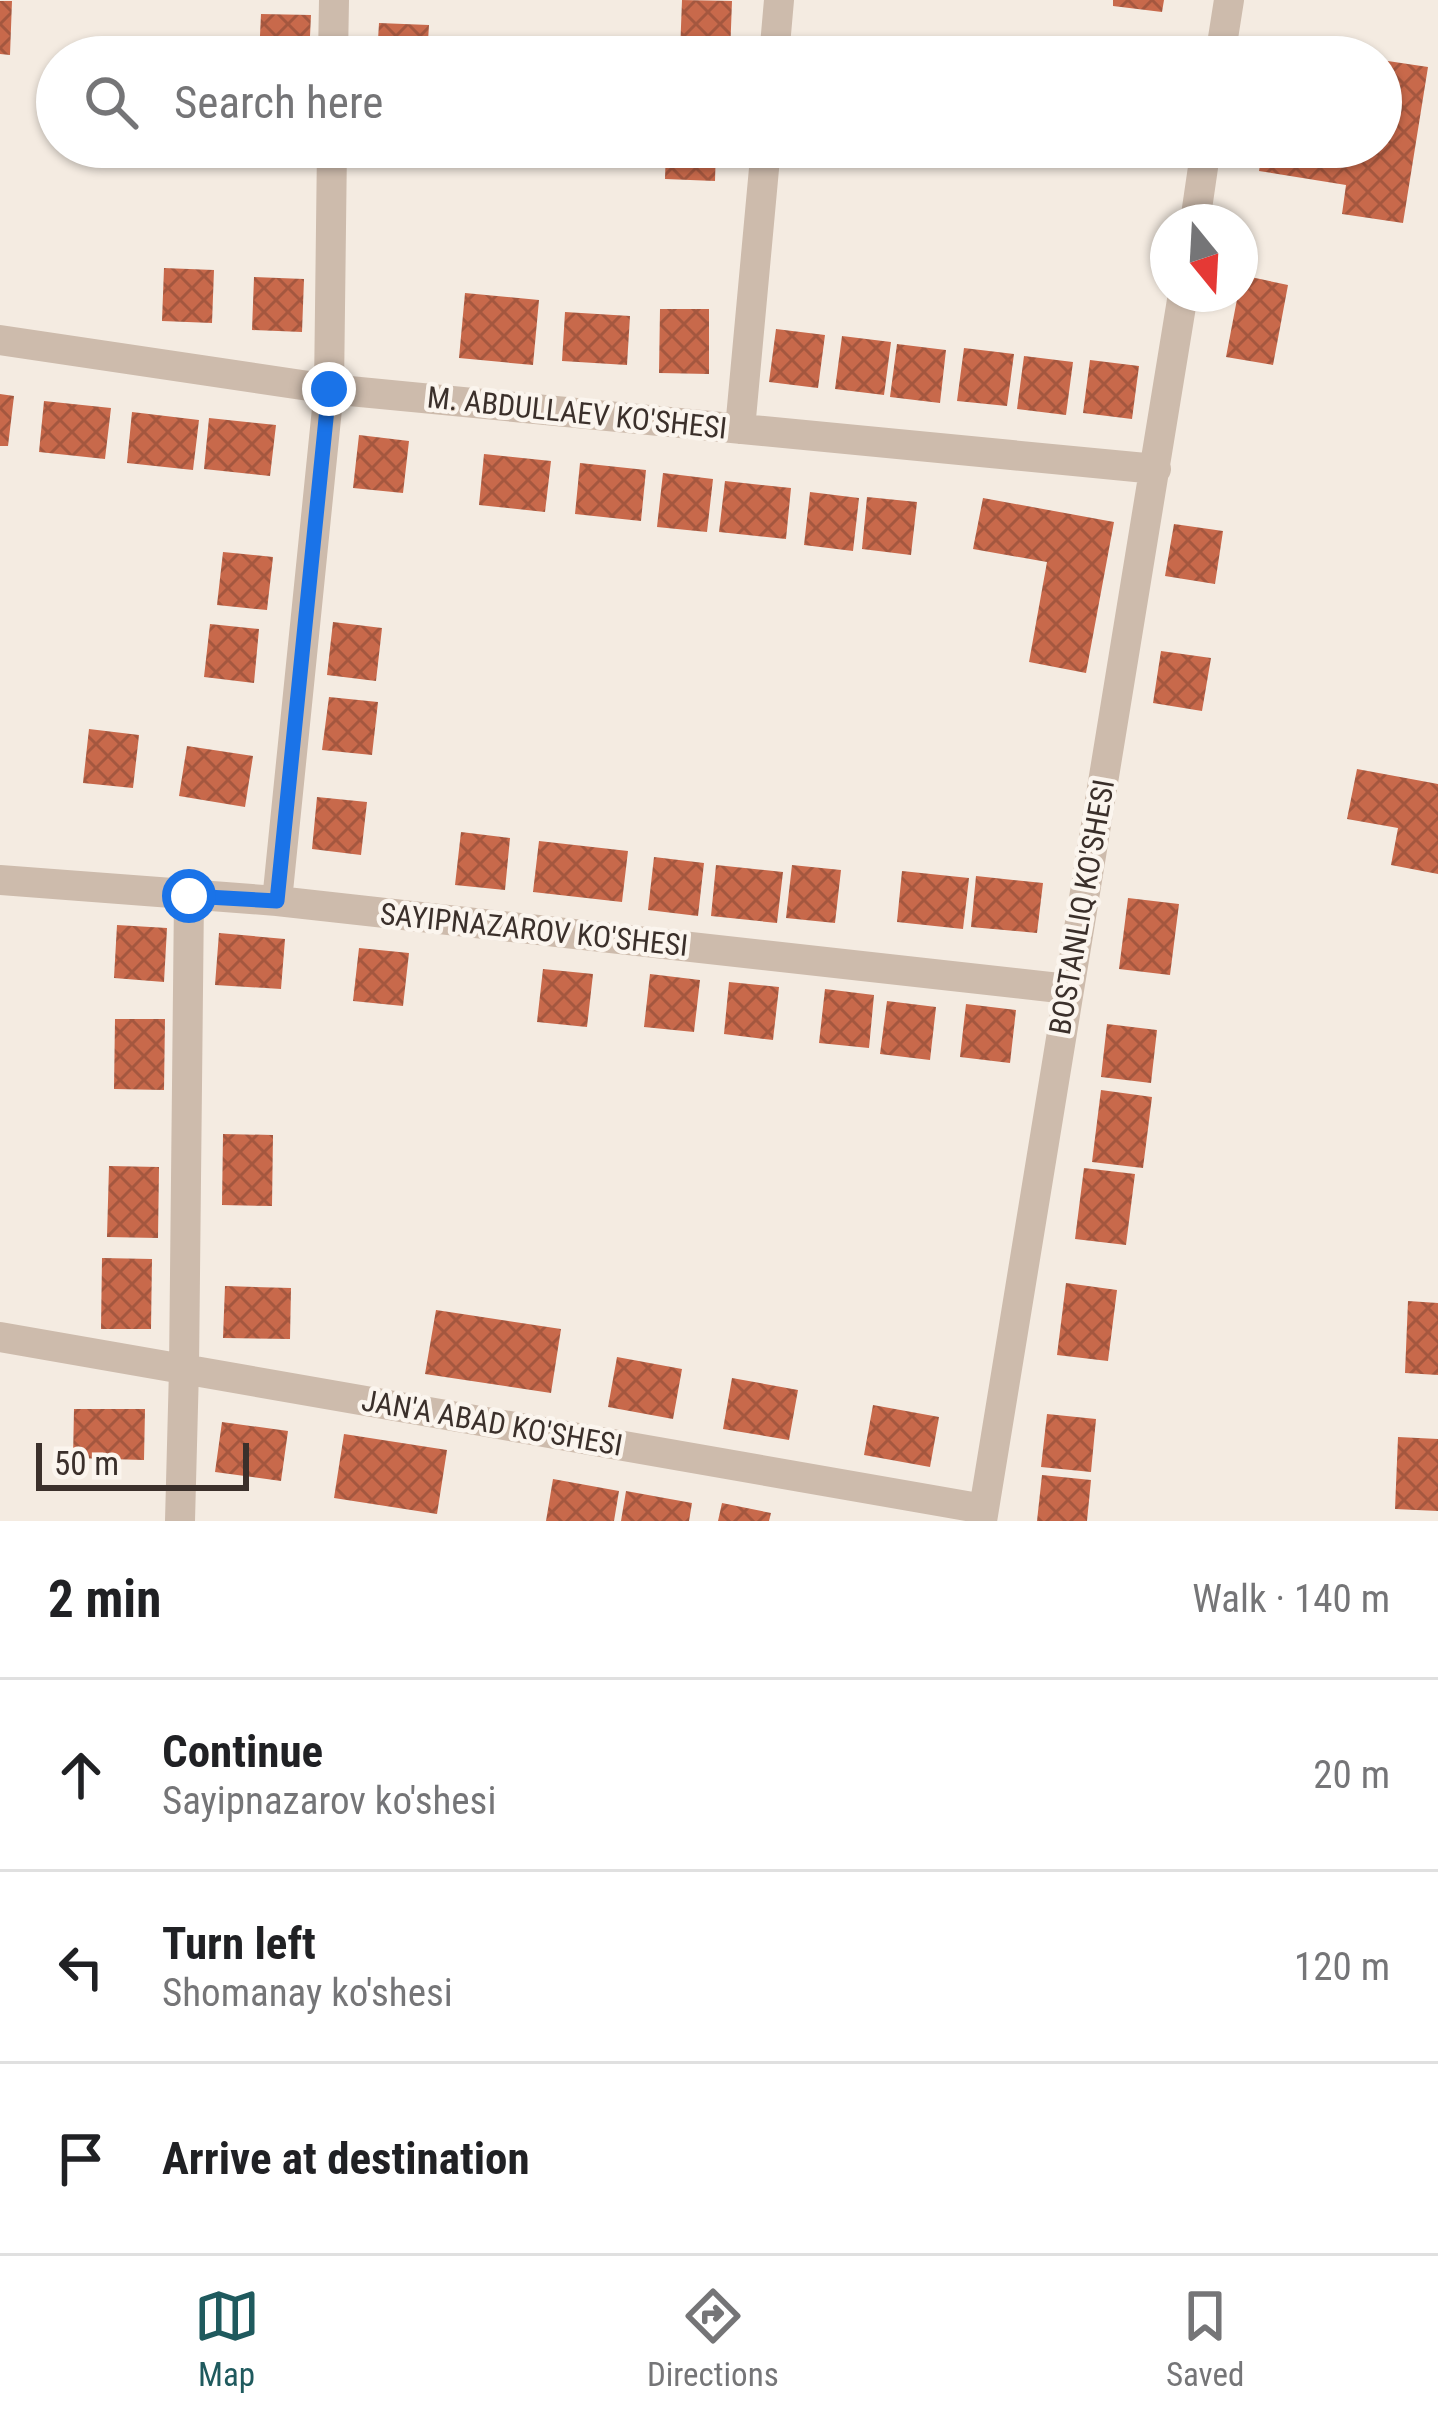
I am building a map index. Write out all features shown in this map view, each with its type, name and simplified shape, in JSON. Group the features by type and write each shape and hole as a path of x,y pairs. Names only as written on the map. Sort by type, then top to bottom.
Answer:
{"street":[{"path":"334,0 334,36"},
{"path":"776,36 779,0"},
{"path":"1223,36 1229,0"},
{"path":"277,901 329,389 332,168"},
{"path":"740,429 764,168"},
{"path":"1198,204 1203,168"},
{"name":"BOSTANLIQ KO'SHESI","path":"983,1515 1181,312"},
{"name":"M. ABDULLAEV KO'SHESI","path":"0,340 329,389 1156,469"},
{"name":"SAYIPNAZAROV KO'SHESI","path":"0,880 277,901 1068,989"},
{"path":"180,1521 189,896"},
{"name":"JAN'A ABAD KO'SHESI","path":"0,1337 983,1515"}],"building":[{"path":"682,0 732,1 731,36 681,36"},
{"path":"1113,0 1164,0 1162,12 1113,6"},
{"path":"0,1 12,1 10,55 0,54"},
{"path":"261,14 311,15 310,36 260,36"},
{"path":"379,23 429,25 428,36 378,36"},
{"path":"1402,63 1428,67 1403,223 1342,214 1346,185 1259,171 1402,168"},
{"path":"665,168 715,168 715,181 665,179"},
{"path":"164,268 214,270 212,323 162,321"},
{"path":"254,277 304,279 302,332 252,330"},
{"path":"1258,279 1288,285 1273,365 1226,357 1235,312 1258,312"},
{"path":"465,293 539,300 533,365 459,358"},
{"path":"660,309 709,309 709,374 659,373"},
{"path":"565,312 630,316 627,365 562,361"},
{"path":"776,329 825,335 818,388 769,382"},
{"path":"842,336 891,342 884,395 835,389"},
{"path":"897,344 946,350 940,403 890,397"},
{"path":"964,348 1014,354 1007,406 957,401"},
{"path":"1024,356 1073,362 1066,415 1017,409"},
{"path":"1090,360 1139,366 1132,419 1083,413"},
{"path":"0,394 14,396 8,446 0,446"},
{"path":"44,401 111,408 105,459 39,452"},
{"path":"132,412 199,420 193,470 127,463"},
{"path":"209,418 276,425 270,476 204,469"},
{"path":"359,435 409,441 403,493 353,488"},
{"path":"484,454 551,461 545,512 479,505"},
{"path":"580,463 646,470 641,521 575,514"},
{"path":"663,473 713,479 707,532 657,527"},
{"path":"725,481 791,488 786,539 719,532"},
{"path":"810,492 859,498 853,551 804,545"},
{"path":"867,497 917,502 911,555 862,549"},
{"path":"983,498 1114,522 1086,673 1029,662 1047,562 973,549"},
{"path":"1174,524 1223,531 1215,584 1165,576"},
{"path":"223,552 273,557 267,610 217,605"},
{"path":"333,622 382,628 376,681 327,675"},
{"path":"210,624 259,629 254,683 204,677"},
{"path":"1161,651 1211,658 1202,711 1153,703"},
{"path":"329,697 378,702 372,755 322,750"},
{"path":"89,729 139,735 133,788 83,783"},
{"path":"187,746 253,756 245,807 179,796"},
{"path":"1357,769 1438,784 1438,874 1391,865 1398,828 1347,819"},
{"path":"317,797 367,802 361,855 312,849"},
{"path":"461,832 510,838 505,890 455,885"},
{"path":"539,841 628,851 622,902 533,892"},
{"path":"654,857 704,863 698,916 648,910"},
{"path":"716,865 783,872 777,923 711,916"},
{"path":"792,865 841,870 835,923 786,918"},
{"path":"902,871 969,878 963,929 897,922"},
{"path":"976,876 1043,883 1037,933 971,927"},
{"path":"1128,898 1179,904 1170,975 1119,969"},
{"path":"117,925 167,928 164,982 114,978"},
{"path":"219,933 285,939 281,989 215,985"},
{"path":"359,948 409,953 403,1006 353,1001"},
{"path":"543,969 593,974 587,1027 537,1022"},
{"path":"650,974 700,980 694,1032 644,1027"},
{"path":"729,982 779,987 773,1040 724,1034"},
{"path":"825,989 874,995 869,1048 819,1043"},
{"path":"887,1001 936,1007 930,1060 880,1054"},
{"path":"966,1004 1016,1010 1010,1063 960,1057"},
{"path":"115,1019 165,1019 164,1090 114,1089"},
{"path":"1107,1024 1157,1030 1151,1083 1101,1077"},
{"path":"1101,1090 1152,1097 1143,1168 1092,1162"},
{"path":"223,1134 273,1135 272,1206 222,1205"},
{"path":"109,1166 159,1167 158,1238 107,1237"},
{"path":"1084,1168 1135,1174 1126,1245 1075,1239"},
{"path":"102,1258 152,1259 151,1329 101,1329"},
{"path":"1066,1283 1117,1290 1108,1361 1057,1355"},
{"path":"225,1286 291,1288 290,1339 223,1338"},
{"path":"1408,1301 1438,1303 1438,1375 1405,1373"},
{"path":"436,1310 561,1329 551,1393 425,1374"},
{"path":"617,1357 682,1369 673,1419 608,1407"},
{"path":"732,1378 798,1390 789,1440 723,1429"},
{"path":"873,1405 939,1417 930,1467 864,1455"},
{"path":"74,1409 145,1409 144,1460 73,1458"},
{"path":"1047,1414 1096,1419 1091,1472 1041,1467"},
{"path":"222,1422 288,1431 281,1481 215,1472"},
{"path":"344,1434 447,1450 437,1514 334,1498"},
{"path":"1398,1437 1438,1439 1438,1511 1395,1509"},
{"path":"1042,1475 1091,1480 1087,1521 1037,1521"},
{"path":"553,1479 619,1491 614,1521 546,1521"},
{"path":"626,1491 692,1503 689,1521 621,1521"},
{"path":"722,1503 771,1513 769,1521 718,1521"}],"route":[{"path":"189,896 277,901 329,389"}]}
